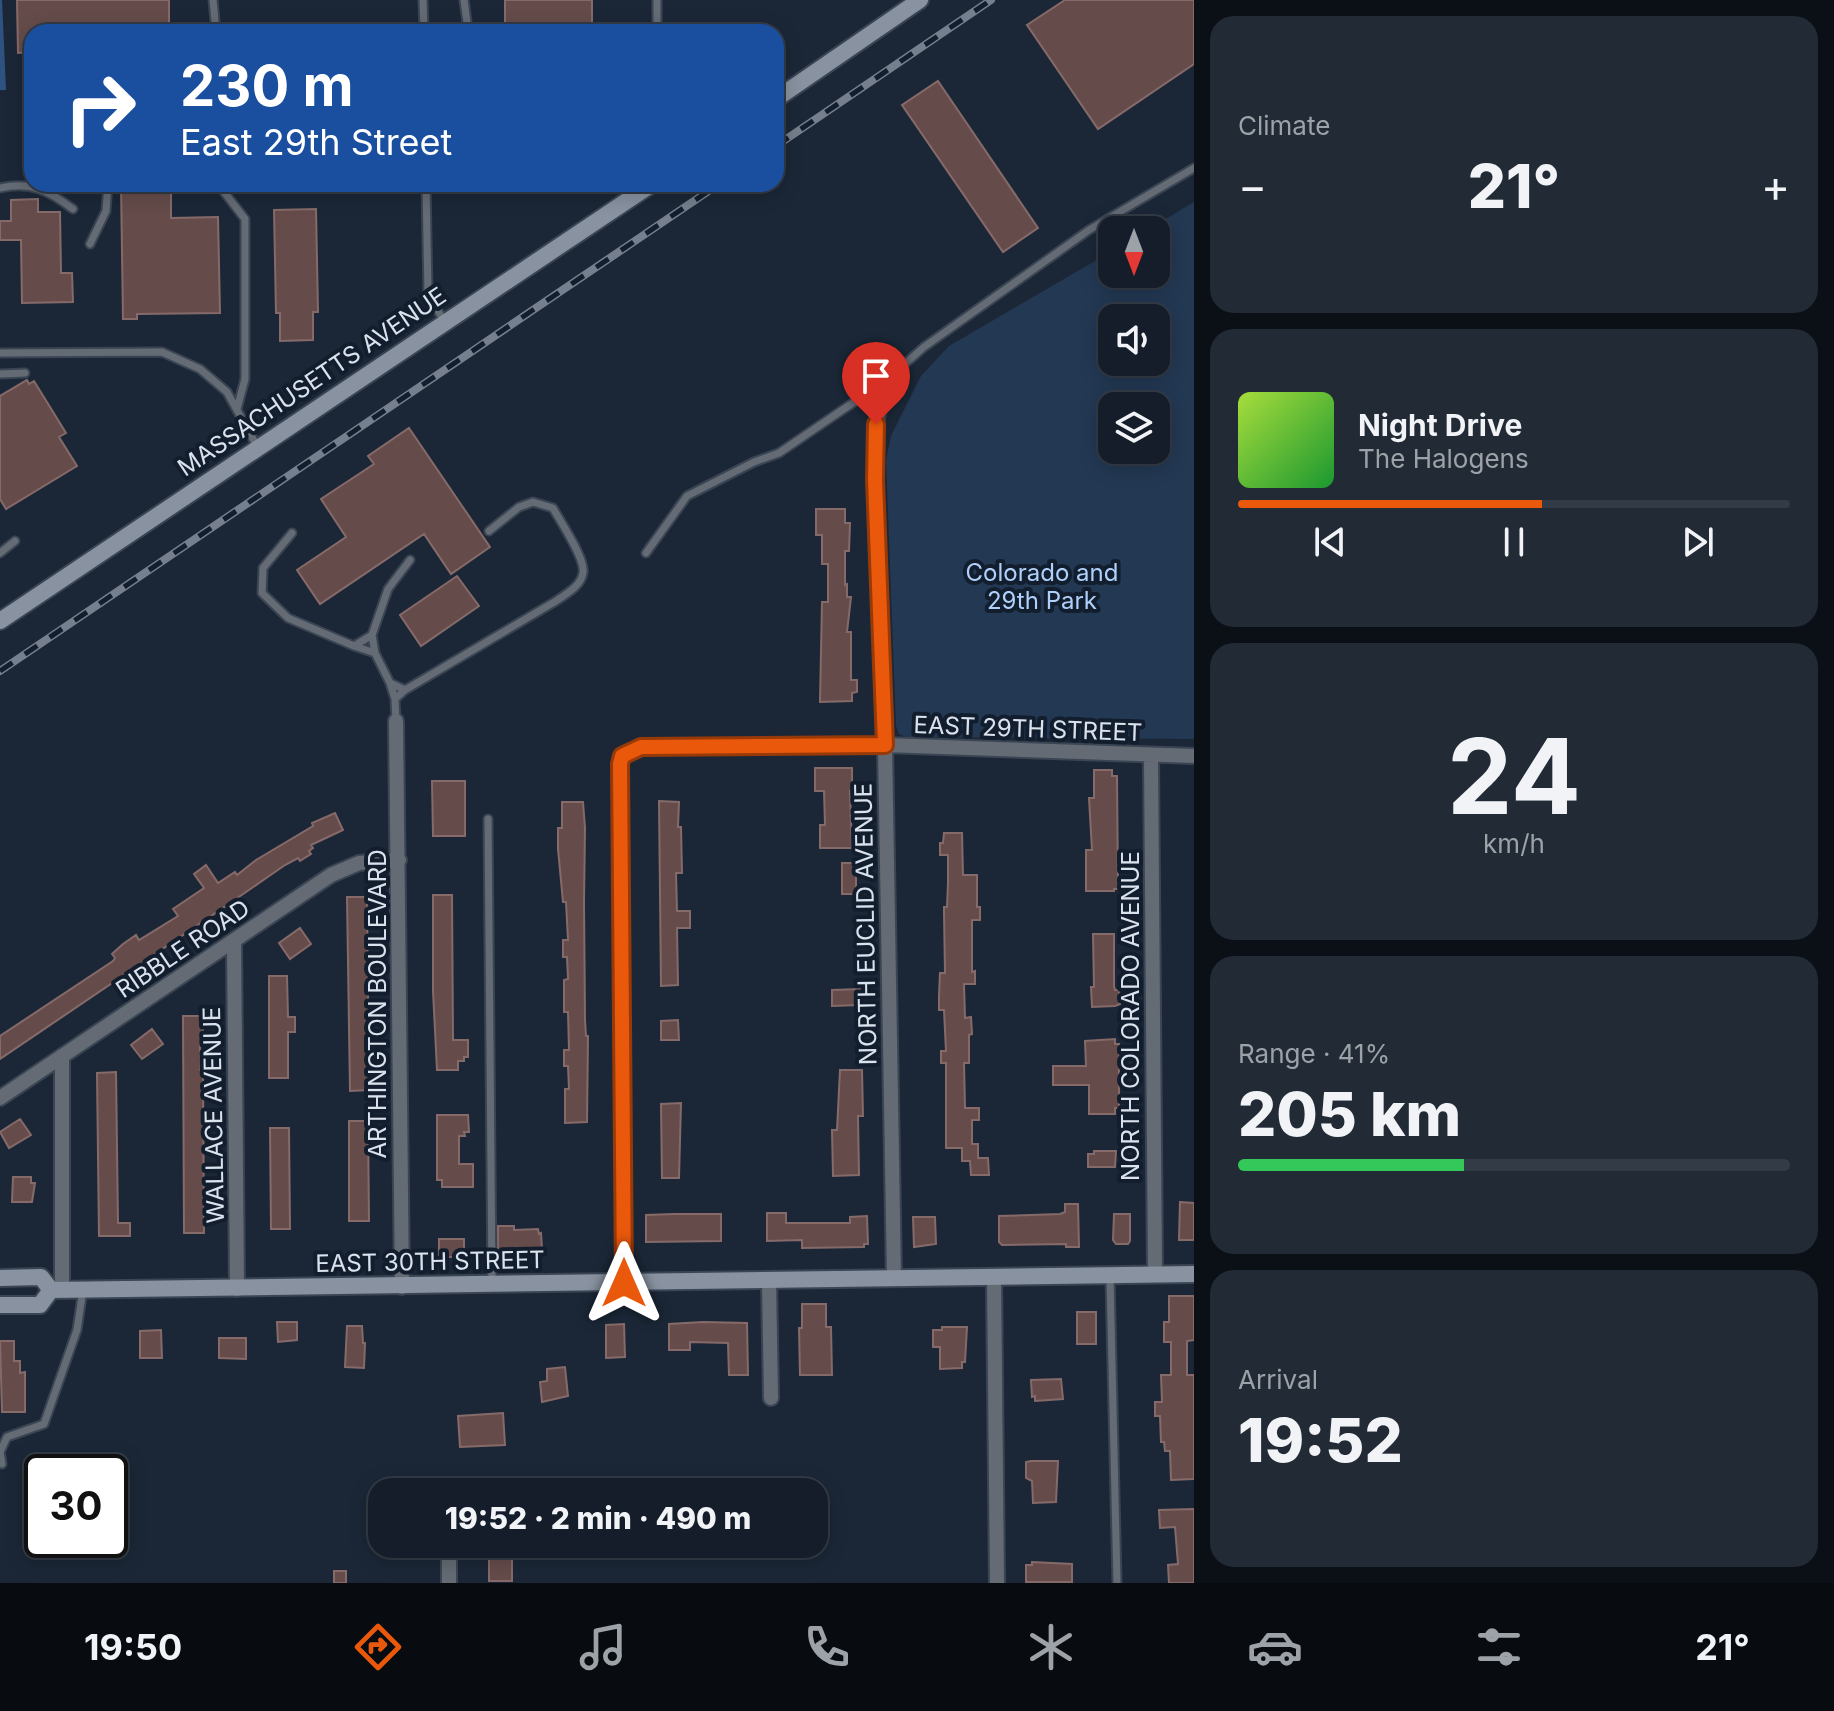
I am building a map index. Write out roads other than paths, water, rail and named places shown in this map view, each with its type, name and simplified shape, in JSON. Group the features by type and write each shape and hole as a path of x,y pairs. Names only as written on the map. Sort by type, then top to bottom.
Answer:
{"main road":[{"path":"784,94 920,0"},
{"name":"MASSACHUSETTS AVENUE","path":"0,621 640,192"},
{"name":"EAST 30TH STREET","path":"0,1278 41,1277 57,1290 83,1290 1194,1274"},
{"name":"EAST 30TH STREET","path":"0,1305 40,1305 57,1290"}],"street":[{"name":"NORTH EUCLID AVENUE","path":"888,379 876,424 875,480 885,745 894,1279"},
{"name":"ARTHINGTON BOULEVARD","path":"396,721 402,1287"},
{"name":"EAST 29TH STREET","path":"624,1283 622,756 641,747 885,745 1194,756"},
{"name":"NORTH COLORADO AVENUE","path":"1151,756 1155,1275"},
{"name":"RIBBLE ROAD","path":"0,1098 345,869 369,861 399,860"},
{"name":"WALLACE AVENUE","path":"234,941 237,1289"},
{"path":"57,1290 62,1056"},
{"path":"994,1277 997,1583"},
{"path":"769,1281 771,1398"},
{"path":"449,1558 449,1583"}],"lane":[{"path":"213,0 215,24"},
{"path":"423,0 424,24"},
{"path":"464,0 467,22"},
{"path":"657,0 657,24"},
{"path":"646,553 687,496 754,462 779,453 888,379 924,347 1065,246 1194,168"},
{"path":"0,188 24,186"},
{"path":"49,192 73,209"},
{"path":"90,244 106,211 107,192"},
{"path":"224,192 245,219 245,379 237,409"},
{"path":"426,192 428,294 444,321"},
{"path":"0,353 162,352 200,369 227,392 258,448"},
{"path":"0,374 25,373"},
{"path":"395,699 405,690 556,601 573,589 583,575 583,562 553,508 533,502 519,507 489,531"},
{"path":"292,533 263,568 262,593 288,618 375,653"},
{"path":"0,553 15,541"},
{"path":"396,721 395,699 375,653 372,635 388,589 410,560"},
{"path":"354,646 372,635"},
{"path":"390,683 405,690"},
{"path":"488,819 492,1285"},
{"path":"1110,1275 1117,1583"},
{"path":"2,1464 0,1452 7,1437 44,1424 77,1330 83,1290"}],"railway":[{"path":"784,141 991,0"},
{"path":"0,671 707,192"}],"park label":[{"name":"Colorado and 29th Park","path":"1042,587"}]}
